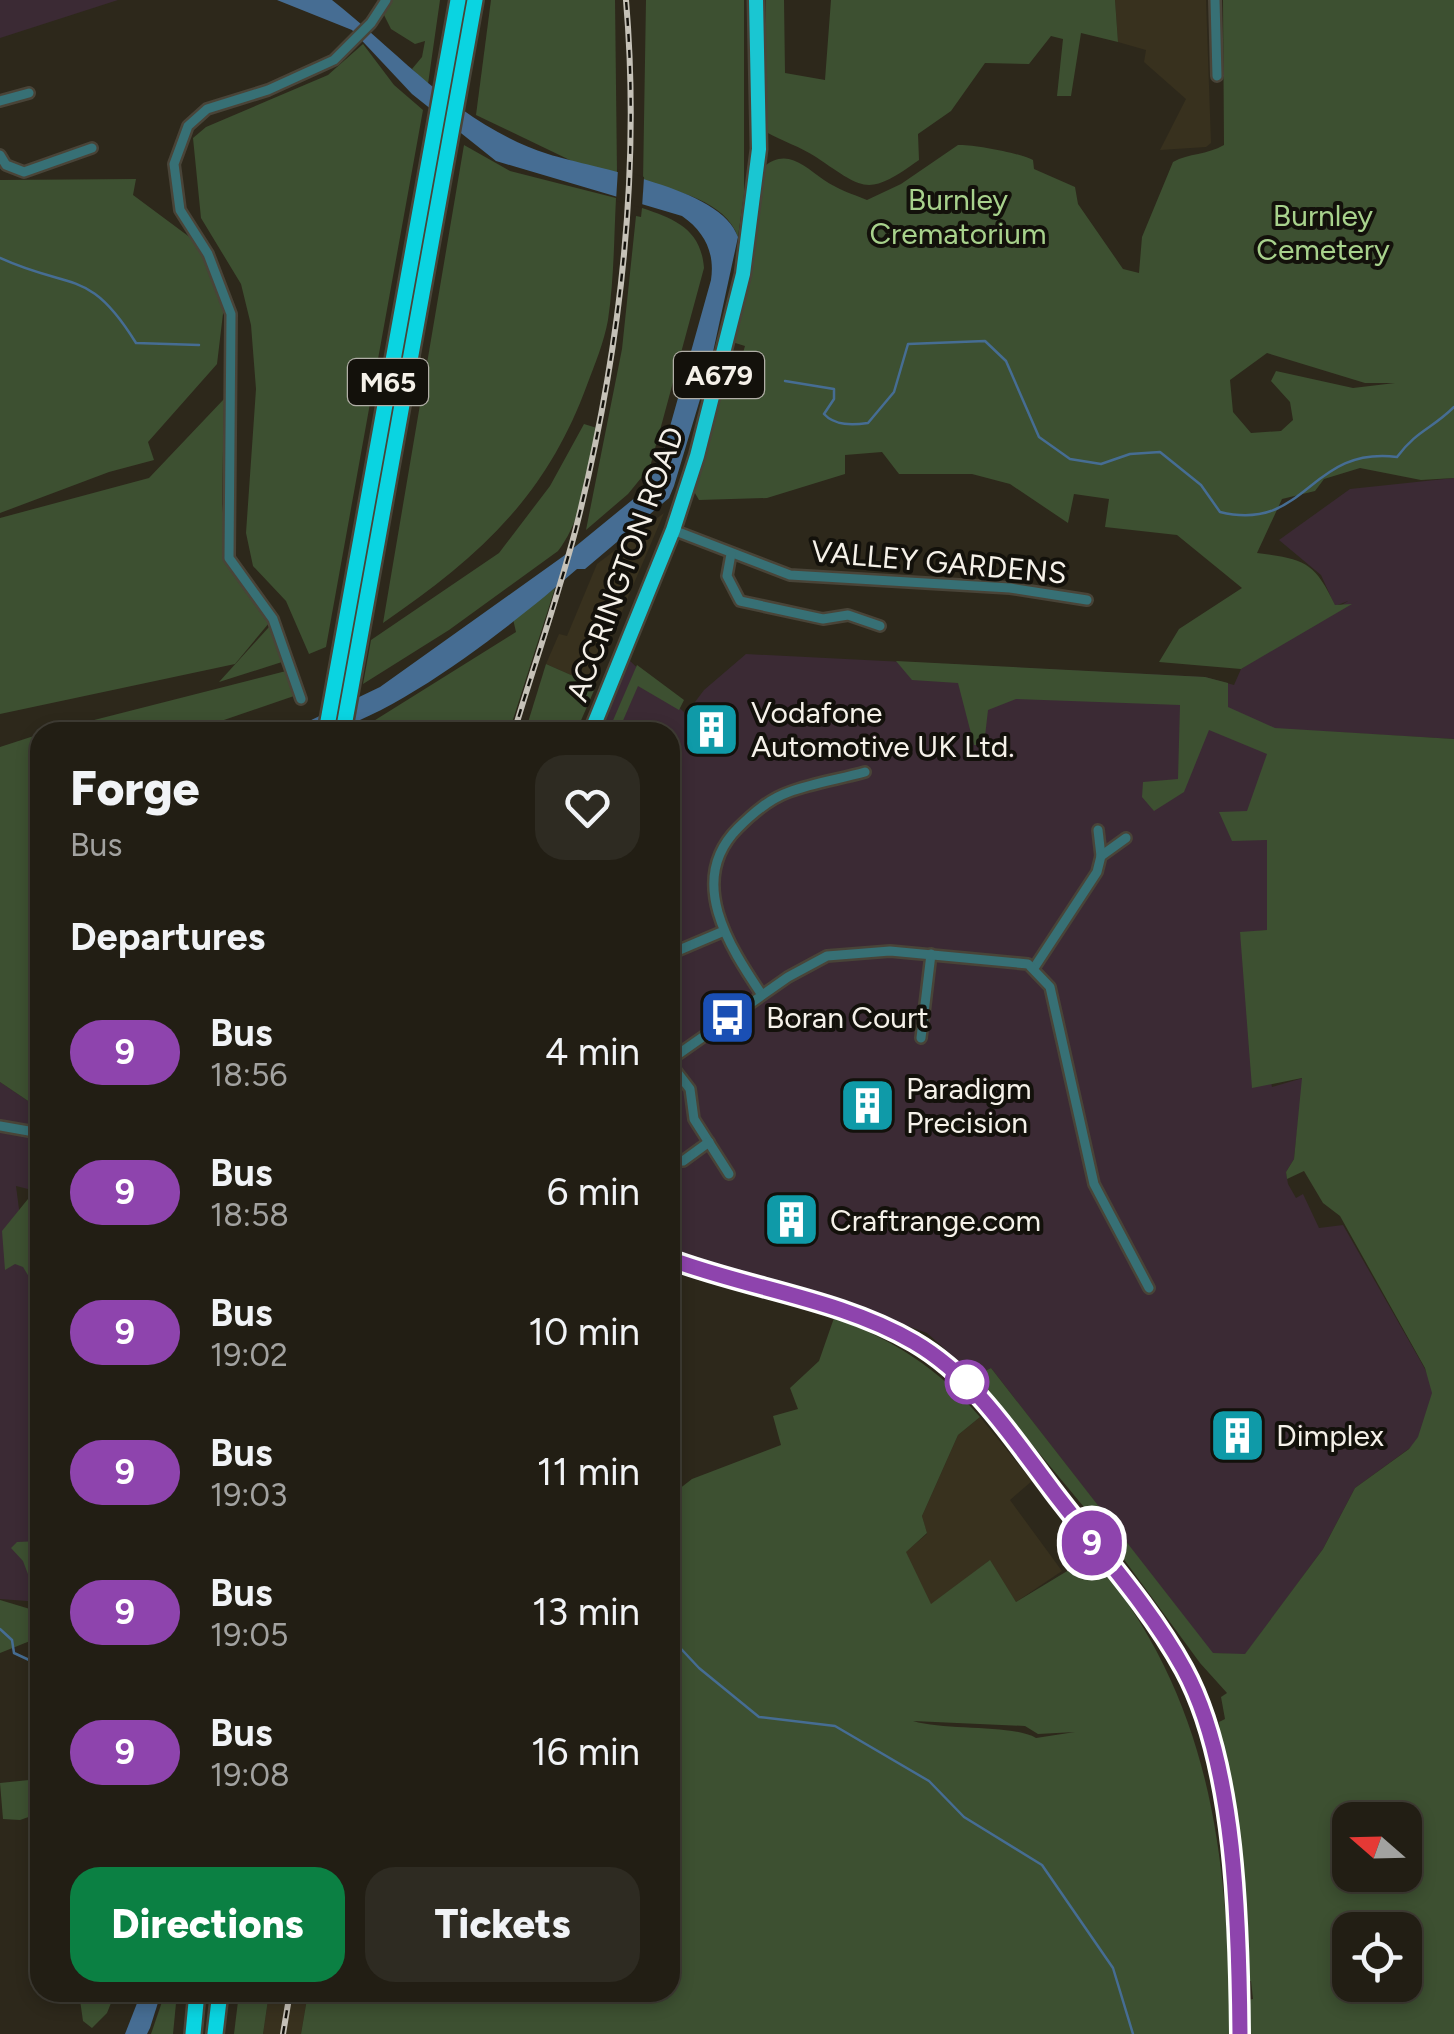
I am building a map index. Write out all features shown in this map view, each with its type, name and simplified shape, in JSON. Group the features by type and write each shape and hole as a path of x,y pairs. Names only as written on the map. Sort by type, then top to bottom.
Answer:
{"highway":[{"name":"M65","path":"328,722 458,0"},
{"name":"M65","path":"345,722 475,0"},
{"name":"ACCRINGTON ROAD","path":"595,722 673,530 710,410 751,240 759,149 756,0"},
{"path":"192,2034 194,2002"},
{"path":"215,2034 219,2002"}],"main road":[{"path":"680,1262 879,1324 935,1354 966,1381 998,1418 1168,1641 1206,1716 1217,1764 1230,1860 1240,2034"}],"street":[{"path":"299,696 277,631 228,558 231,314 208,254 180,210 174,164 188,126 208,109 311,72 353,44 386,0"},
{"path":"1214,0 1217,76"},
{"path":"0,101 29,94"},
{"path":"0,155 6,165 24,172 92,148"},
{"path":"81,151 84,165"},
{"name":"VALLEY GARDENS","path":"673,530 790,575 1010,588 1086,600"},
{"name":"VALLEY GARDENS","path":"731,554 727,576 740,601 824,618 848,615 880,626"},
{"path":"762,996 724,930 713,890 716,862 724,841 756,810 787,792 864,772"},
{"path":"1034,968 1098,872 1098,830"},
{"path":"1101,856 1126,838"},
{"path":"680,950 724,930"},
{"path":"680,1054 827,956 890,950 1020,960 1034,968 1050,988 1094,1184 1150,1288"},
{"path":"921,1038 931,954"},
{"path":"680,1076 690,1090 694,1118 729,1174"},
{"path":"0,1126 30,1131"},
{"path":"683,1161 710,1142"}],"shaded area":[{"path":"0,0 118,0 0,38"},
{"path":"1115,0 1206,0 1211,143 1206,147 1160,150 1186,99 1144,62 1146,50 1118,42"},
{"path":"1454,478 1454,739 1295,730 1267,839 1267,930 1240,933 1272,1087 1303,1078 1294,1159 1286,1172 1288,1184 1296,1198 1303,1194 1319,1228 1343,1225 1425,1369 1447,1421 1355,1488 1323,1549 1245,1655 1212,1653 991,1368 975,1376 927,1333 842,1302 680,1253 680,722 604,722 629,660 686,714 704,690 746,654 1205,677 1234,685 1241,669 1348,601 1335,606 1321,575 1279,540 1350,489"},
{"path":"664,513 591,684 546,664 559,634 567,636 597,564"},
{"path":"0,1082 30,1102 30,1190 16,1186 30,1272 30,1601 0,1599"},
{"path":"980,1417 1032,1481 1010,1500 1062,1571 1016,1602 989,1561 931,1605 905,1552 927,1534 922,1516 958,1435"},
{"path":"268,2002 306,2002 301,2034 263,2034"}],"green space":[{"path":"390,0 440,0 428,84 412,69 422,57 425,41 415,44 391,29 383,13"},
{"path":"491,0 615,0 617,174 576,163 476,115"},
{"path":"646,0 744,0 744,194 738,237 723,214 711,206 684,193 643,182"},
{"path":"766,0 784,0 785,73 825,80 831,0 1115,0 1118,42 1081,33 1071,96 1057,96 1063,39 1051,36 1029,64 985,63 951,111 918,134 919,160 888,180 866,185 766,132"},
{"path":"1223,0 1454,0 1454,478 1421,480 1360,468 1324,479 1315,491 1282,499 1257,553 1297,560 1321,579 1335,605 1352,604 1241,669 1159,662 1179,629 1242,588 1177,535 1105,527 1109,499 1074,494 1068,523 1010,484 972,474 899,474 882,452 845,455 845,474 767,498 699,500 692,488 719,394 730,396 745,346 732,342 752,267 762,168 779,159 794,160 834,186 867,200 901,184 958,145 1018,155 1033,160 1034,169 1075,187 1078,204 1123,269 1139,273 1142,237 1173,162 1224,145","holes":["1267,353 1365,383 1395,383 1353,388 1276,371 1271,381 1290,402 1293,420 1281,431 1251,433 1233,412 1230,380"]},
{"path":"363,44 394,85 423,110 326,647 309,654 286,601 253,566 246,533 256,389 251,325 241,284 201,218 193,138 206,127 328,75"},
{"path":"464,145 510,171 616,198 608,320 570,425 530,492 506,521 450,574 383,623"},
{"path":"136,179 133,195 203,247 225,297 217,364 148,442 154,460 109,472 0,513 0,180"},
{"path":"642,208 665,217 692,235 704,268 650,467 628,494 586,530 622,349 636,216 641,217"},
{"path":"224,399 222,504 229,568 269,623 235,664 0,714 0,518 149,478"},
{"path":"584,424 597,428 588,476 574,523 558,551 449,630 363,684 371,640 499,553 550,486"},
{"path":"555,588 512,722 372,722 516,632 513,619"},
{"path":"269,627 282,662 219,682"},
{"path":"896,661 1205,677 1228,683 1228,707 1275,728 1454,739 1454,2034 1250,2034 1247,2000 1253,1999 1251,1981 1246,1981 1240,1866 1219,1722 1225,1719 1221,1697 1227,1693 1200,1663 1098,1524 975,1376 991,1368 1213,1653 1245,1654 1323,1549 1355,1488 1409,1449 1418,1437 1432,1393 1425,1368 1340,1216 1323,1203 1304,1171 1287,1179 1286,1172 1294,1159 1302,1078 1252,1088 1240,932 1267,930 1267,840 1232,841 1219,812 1247,811 1267,754 1209,730 1184,792 1154,811 1142,797 1143,782 1178,779 1180,705 1016,699 988,710 984,745 974,745 958,683 912,680"},
{"path":"546,664 596,686 580,722 528,722"},
{"path":"637,665 684,700 679,710 638,686 622,722 612,722"},
{"path":"286,671 294,696 218,722 86,722"},
{"path":"30,737 30,1102 0,1082 0,747"},
{"path":"30,1196 30,1279 23,1267 15,1264 5,1270 2,1231"},
{"path":"834,1318 914,1357 980,1417 958,1435 922,1516 927,1533 906,1552 931,1604 990,1560 1016,1602 1092,1556 1133,1610 1164,1666 1188,1723 1205,1782 1225,1904 1231,2034 301,2034 306,2002 680,2002 680,1488 692,1479 781,1445 773,1416 798,1409 790,1388 819,1361","holes":["913,1721 1025,1726 1038,1734 1075,1732 1036,1738 1011,1731"]},
{"path":"30,1541 30,1579 23,1561 11,1548 17,1542"},
{"path":"0,1600 30,1609 30,1641 0,1653"},
{"path":"29,1780 30,1816 3,1819 0,1783"},
{"path":"80,2002 111,2002 107,2013 92,2028 83,2021"},
{"path":"162,2002 176,2002 173,2034 151,2034"},
{"path":"238,2002 268,2002 263,2034 234,2034"}],"water":[{"path":"277,0 332,0 433,87 487,126 548,154 683,193 727,220 738,237 710,366 669,498 585,569 577,569 491,639 423,686 353,722 307,722 380,687 565,555 642,492 664,448 712,270 707,244 682,216 496,161 412,94 352,30"},
{"path":"137,2002 158,2002 147,2034 125,2034"}],"pier":[{"path":"618,169 644,177 642,208 616,201"}],"waterway":[{"path":"0,258 91,291 120,319 136,343 199,345"},
{"path":"785,381 834,389 834,399 824,414 839,423 868,423 894,392 908,344 985,341 1006,361 1039,437 1070,459 1101,464 1130,454 1160,452 1201,485 1220,512 1249,515 1272,511 1291,501 1344,464 1367,457 1397,457 1454,407"},
{"path":"0,1629 12,1640 14,1653 30,1660"},
{"path":"680,1648 759,1717 835,1726 929,1781 964,1817 1042,1865 1113,1968 1133,2034"}],"railway":[{"path":"517,722 576,528 615,332 631,133 626,0"},
{"path":"283,2034 288,2002"}],"bus line":[{"name":"9","path":"680,1263 879,1324 935,1354 966,1381 998,1418 1168,1641 1206,1716 1217,1764 1230,1860 1240,2034"}],"place":[{"name":"Vodafone Automotive UK Ltd.","path":"712,729"},
{"name":"Boran Court","path":"727,1017"},
{"name":"Paradigm Precision","path":"867,1105"},
{"name":"Craftrange.com","path":"791,1220"},
{"name":"Dimplex","path":"1237,1435"}],"park label":[{"name":"Burnley Crematorium","path":"958,216"},
{"name":"Burnley Cemetery","path":"1323,232"}]}
